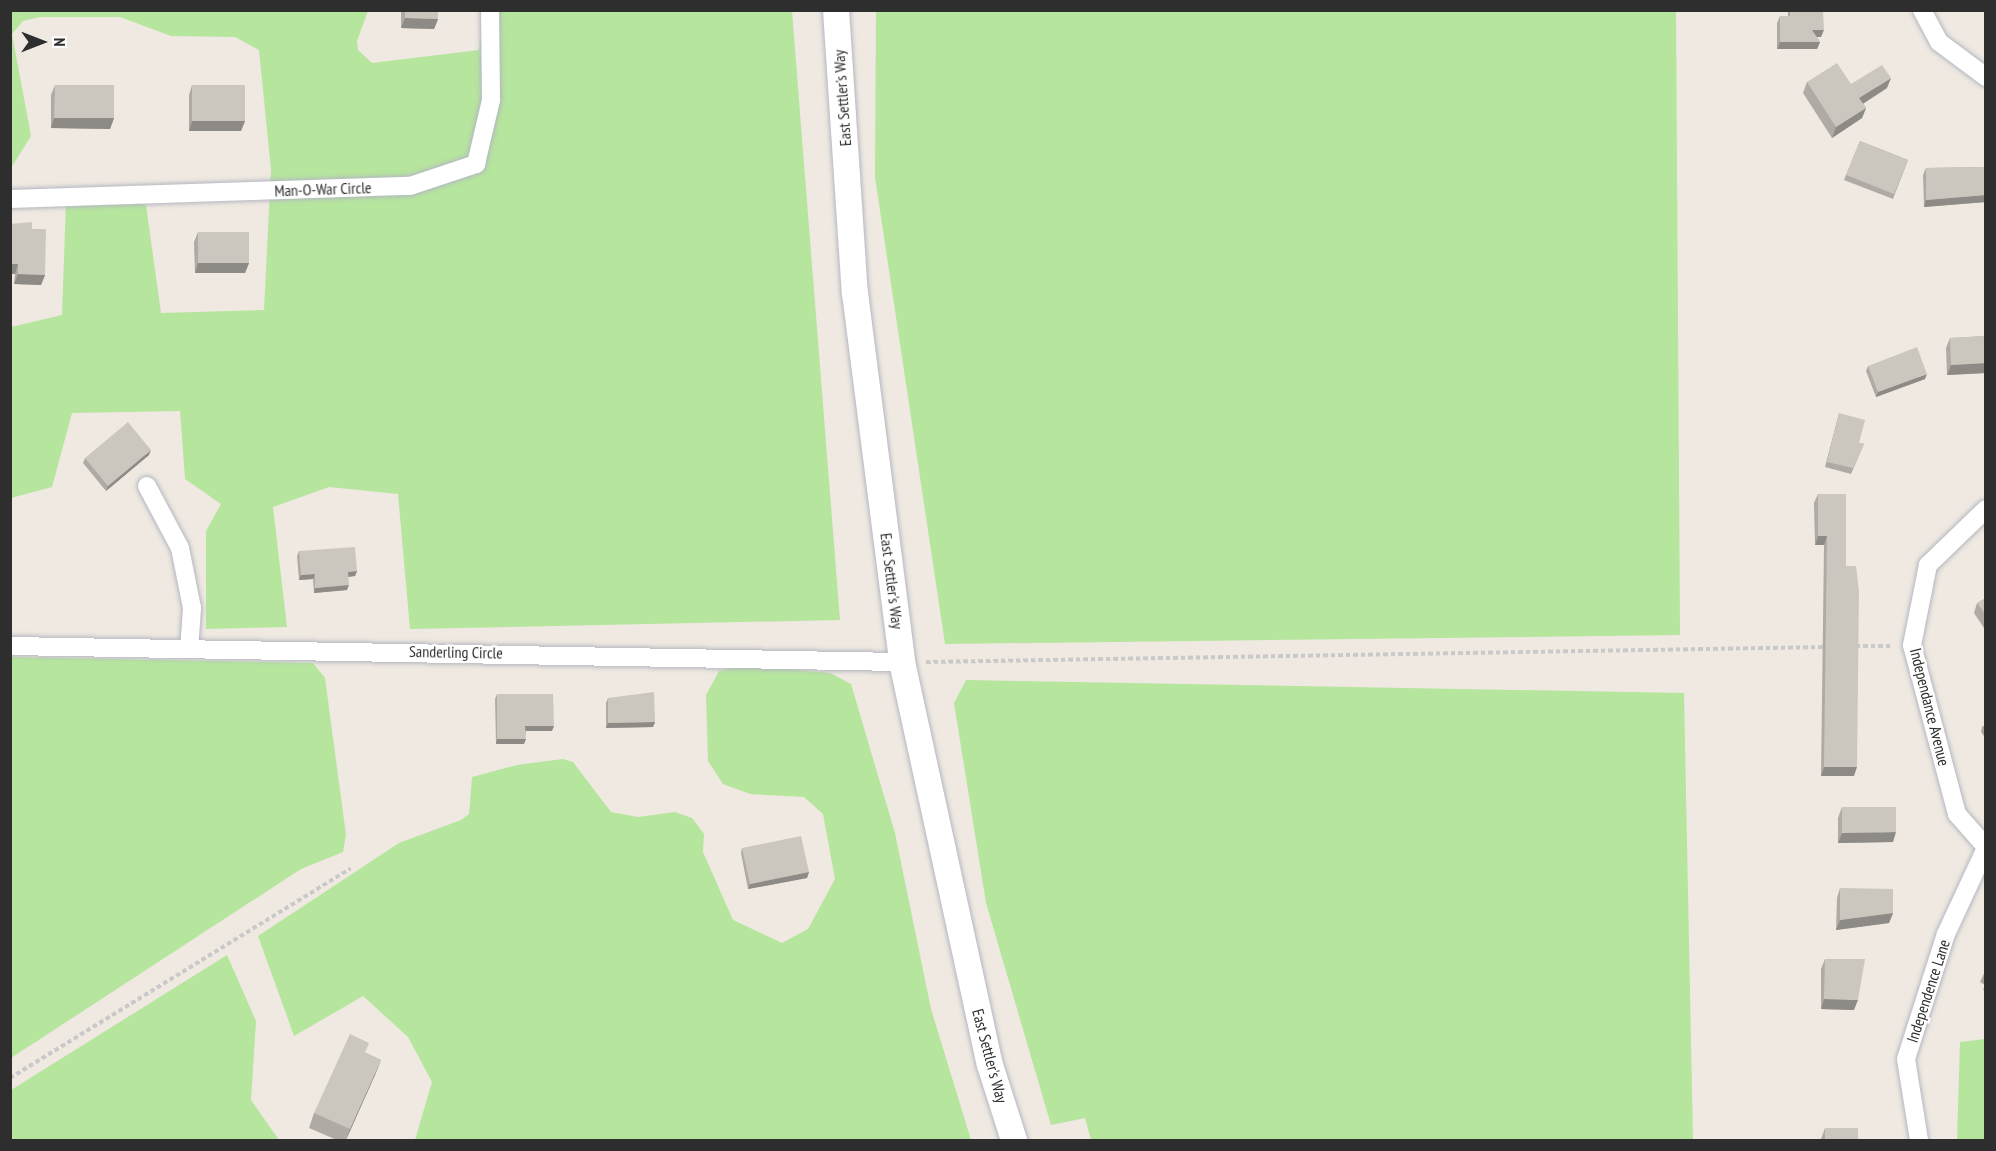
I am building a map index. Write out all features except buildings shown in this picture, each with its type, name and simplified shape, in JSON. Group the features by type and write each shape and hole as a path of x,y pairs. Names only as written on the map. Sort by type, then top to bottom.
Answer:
{"main road":[{"name":"East Settler's Way","path":"836,10 855,293 902,662 990,1065 1014,1140"}],"street":[{"name":"Man-O-War Circle","path":"10,199 410,186 476,164 491,99 490,10"},
{"path":"1922,10 1939,42 1986,77"},
{"path":"147,486 180,548 192,608 189,647"},
{"name":"Independance Avenue","path":"1986,509 1928,565 1912,645 1957,814 1986,848"},
{"name":"Sanderling Circle","path":"10,646 189,647 902,662"},
{"name":"Independence Lane","path":"1919,1140 1906,1059 1946,934 1986,848"}],"path":[{"path":"1852,646 1912,645"},
{"path":"902,662 1841,646"},
{"path":"10,1078 351,868"}],"green space":[{"path":"11,11 368,11 357,41 358,50 372,63 479,50 485,11 792,11 840,620 410,629 398,494 329,487 273,507 287,627 206,629 206,531 221,504 185,479 180,411 72,413 52,487 11,498 11,327 62,315 66,202 129,200 146,205 161,313 264,310 271,170 259,50 235,37 171,36 120,17 40,17 23,21 12,34 31,136 11,168"},
{"path":"876,11 1676,11 1680,635 945,644 875,177"},
{"path":"10,657 313,663 325,678 346,835 343,852 301,869 11,1058"},
{"path":"746,665 830,673 851,684 895,833 931,1009 971,1140 415,1140 432,1082 408,1037 363,996 294,1036 258,936 399,843 461,820 469,814 472,777 517,765 563,759 573,762 611,812 638,817 675,812 692,818 704,834 703,852 733,920 782,943 808,929 835,879 823,814 804,797 750,794 723,784 708,761 706,695 719,671"},
{"path":"966,680 1684,693 1693,1140 1091,1140 1085,1118 1051,1125 986,903 954,703"},
{"path":"227,955 256,1021 251,1100 279,1140 11,1140 11,1090"},
{"path":"1985,1039 1985,1140 1957,1140 1960,1042"}]}
